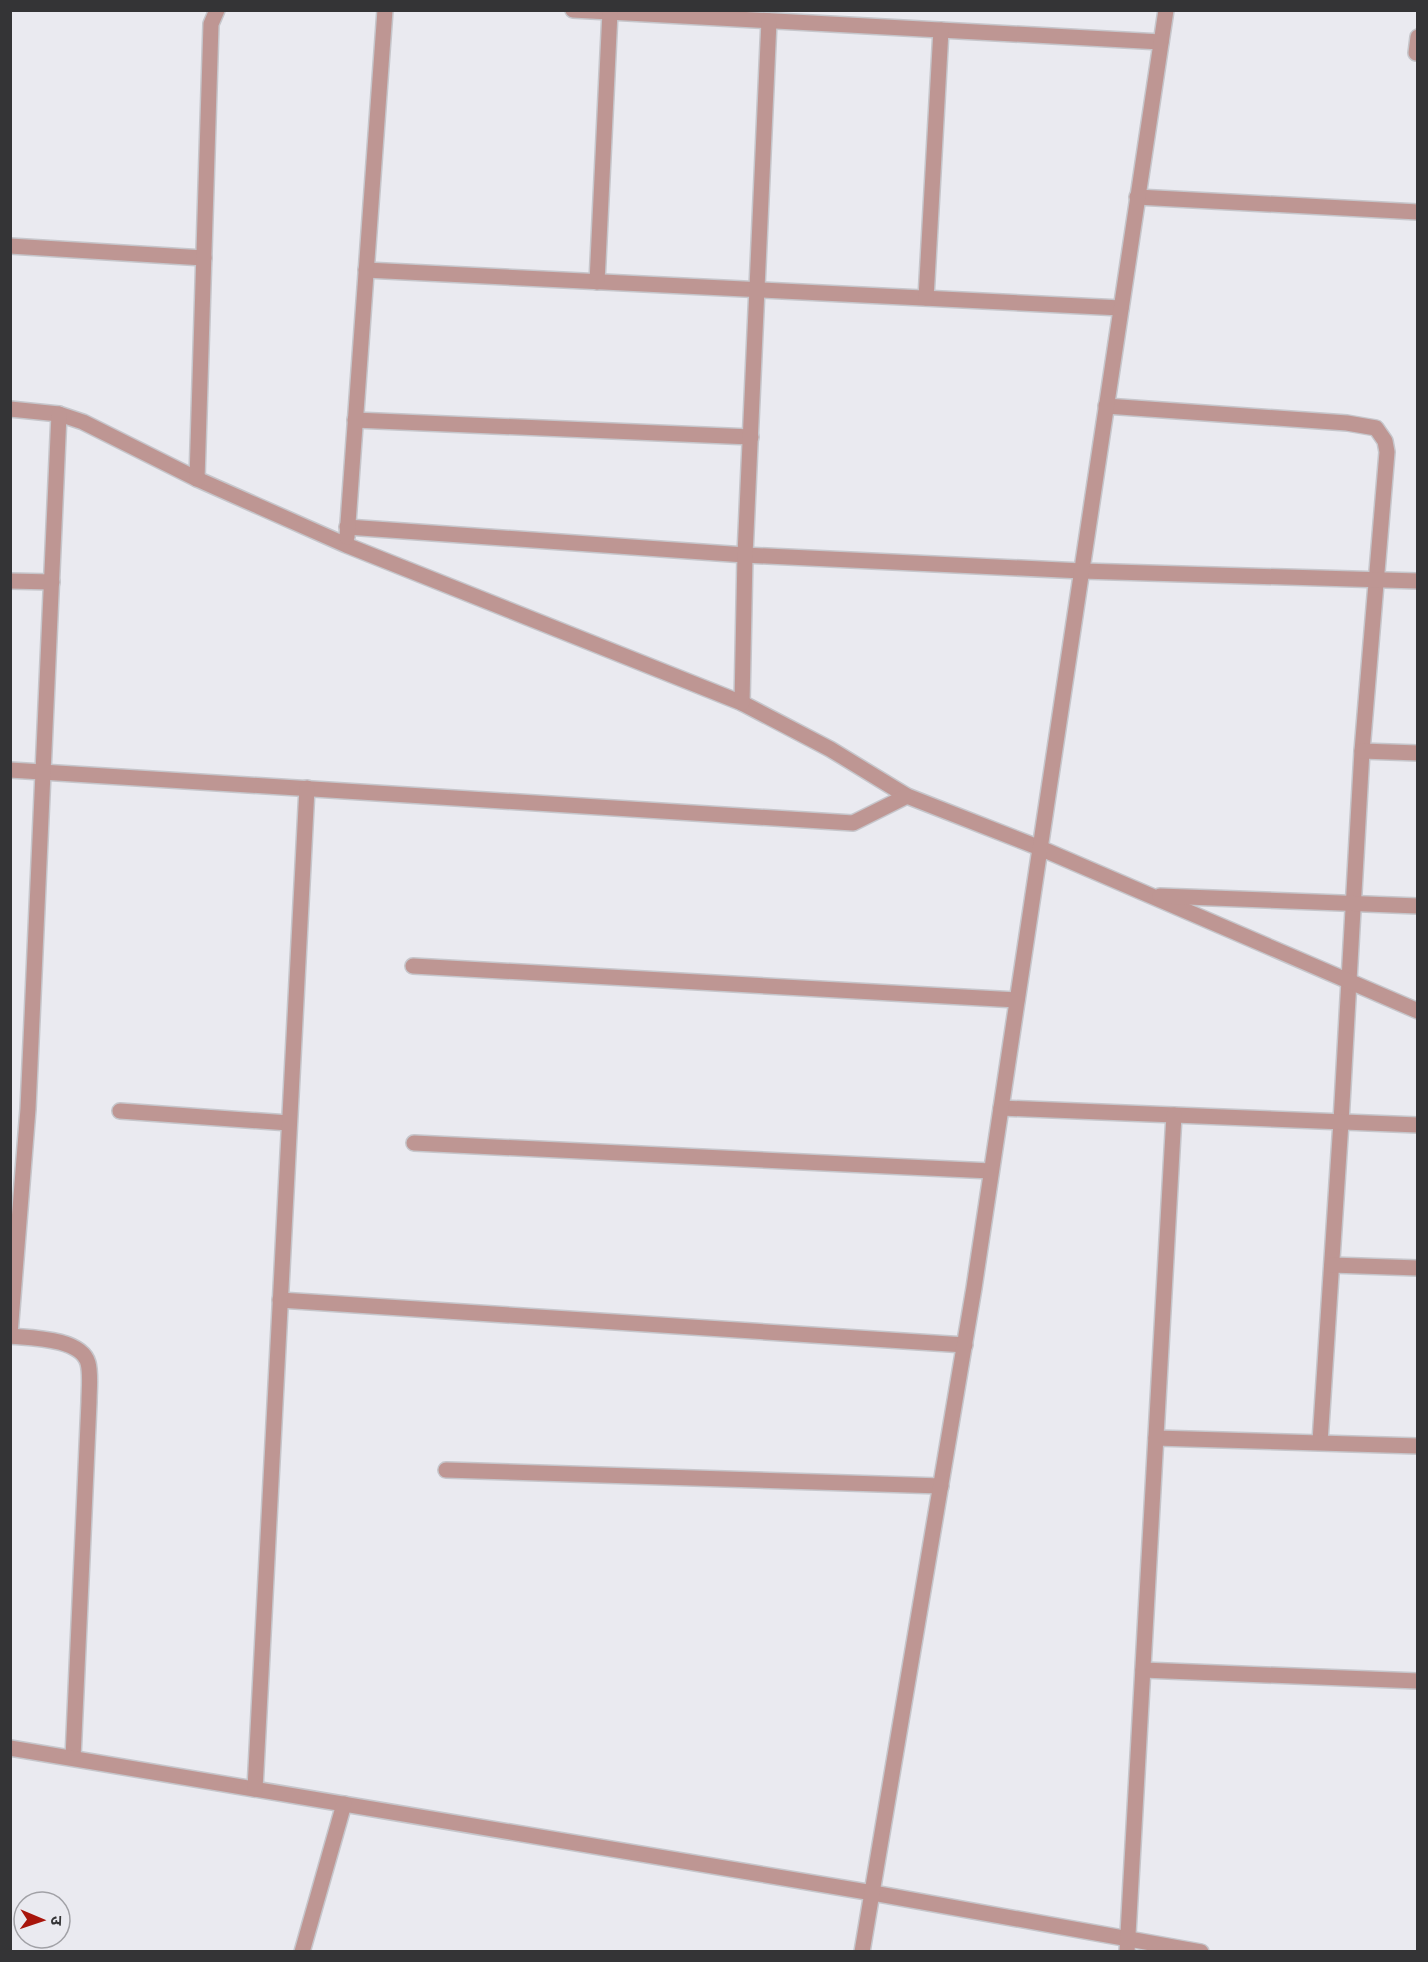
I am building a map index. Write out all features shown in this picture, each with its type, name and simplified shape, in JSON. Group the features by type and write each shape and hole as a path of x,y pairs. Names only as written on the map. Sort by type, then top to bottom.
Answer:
{"street":[{"path":"197,479 212,24 218,10"},
{"path":"346,545 385,10"},
{"path":"573,10 1161,42"},
{"path":"862,1952 965,1346 1166,10"},
{"path":"597,282 610,12"},
{"path":"742,703 745,555 769,21"},
{"path":"926,298 941,30"},
{"path":"1137,197 1418,212"},
{"path":"10,246 204,258"},
{"path":"366,270 1121,308"},
{"path":"1106,406 1347,423 1376,428 1385,441 1387,452 1362,751 1350,982 1320,1442"},
{"path":"10,409 59,414 83,422 197,479 346,545 742,703 830,749 907,796 1040,848 1418,1011"},
{"path":"59,414 28,1109 10,1335 64,1343 78,1350 88,1362 89,1402 73,1758"},
{"path":"355,420 751,437"},
{"path":"347,527 745,555 1082,571 1418,581"},
{"path":"10,581 52,582"},
{"path":"1362,751 1418,753"},
{"path":"10,770 854,823 907,796"},
{"path":"255,1789 307,788"},
{"path":"1150,896 1418,906"},
{"path":"413,966 1017,1000"},
{"path":"1001,1108 1418,1125"},
{"path":"120,1111 290,1123"},
{"path":"1128,1945 1174,1115"},
{"path":"414,1143 992,1172"},
{"path":"1332,1265 1418,1268"},
{"path":"280,1300 965,1346"},
{"path":"1156,1438 1418,1446"},
{"path":"446,1470 941,1486"},
{"path":"1143,1670 1418,1681"},
{"path":"10,1748 873,1893 1128,1945 1201,1952"},
{"path":"303,1952 344,1804"}]}
